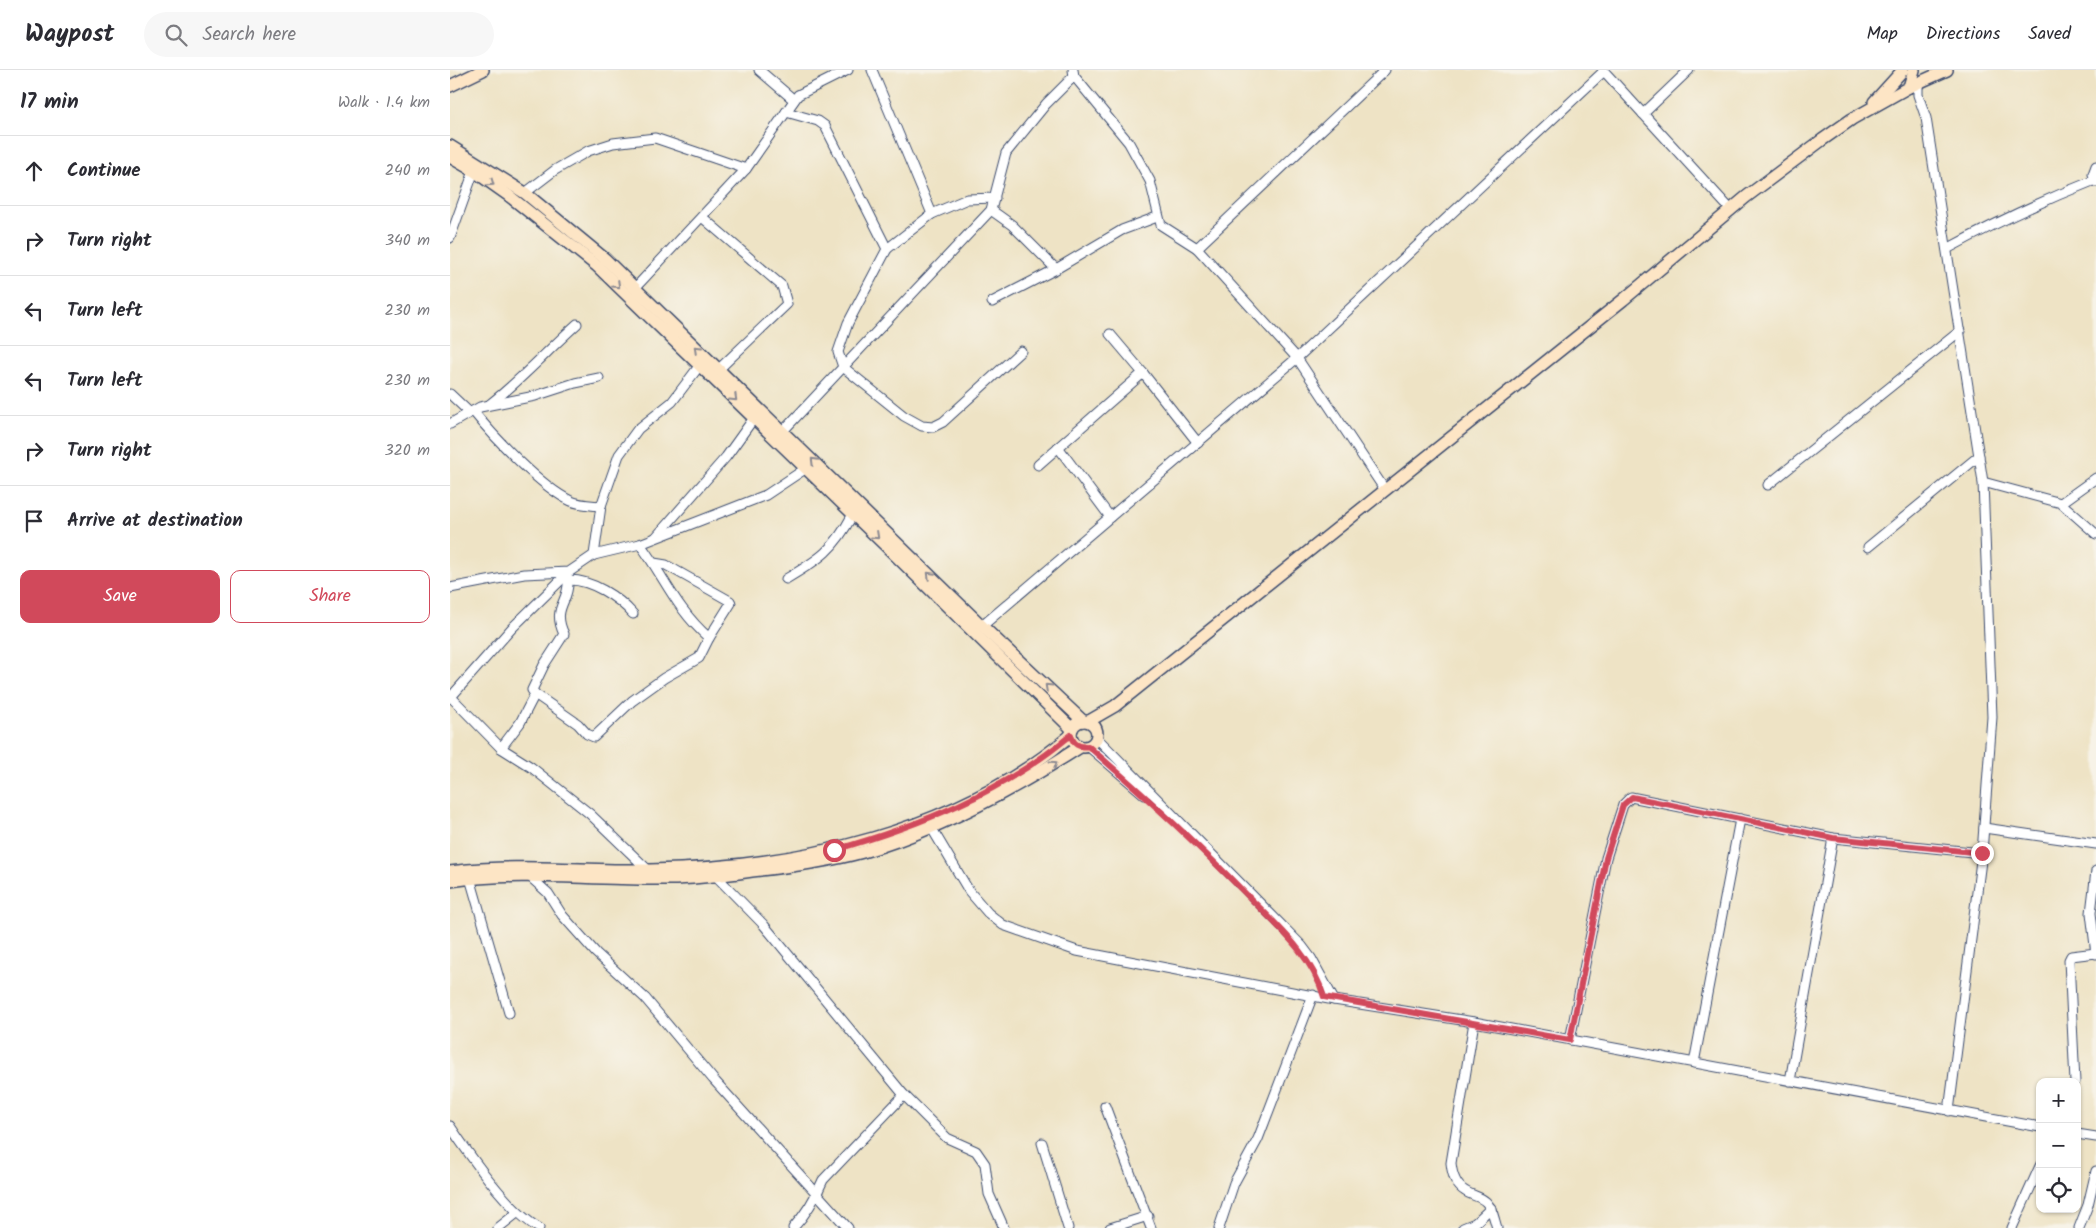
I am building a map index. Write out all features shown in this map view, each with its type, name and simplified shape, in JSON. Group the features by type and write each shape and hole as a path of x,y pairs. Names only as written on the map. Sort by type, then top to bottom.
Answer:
{"street":[{"path":"450,86 483,70"},
{"path":"759,70 794,100"},
{"path":"635,288 746,169 798,95 848,70"},
{"path":"872,70 932,214"},
{"path":"1197,248 1385,70"},
{"path":"982,626 1296,358 1603,70 1732,210"},
{"path":"1643,114 1689,70"},
{"path":"1869,109 1903,70"},
{"path":"1914,70 1915,88 1926,118 1983,482 1992,717 1982,853 1949,1111"},
{"path":"1915,88 1921,70"},
{"path":"450,872 500,867 648,870 695,868 797,856 834,850 914,824 1002,784 1037,761 1071,732 1078,722 1086,721 1115,706 1623,300 1732,210 1822,140 1869,109 1915,88 1944,71"},
{"path":"783,431 991,210 1006,153 1074,73 1129,143 1150,180 1157,217 1161,225 1197,248 1296,358 1385,490"},
{"path":"786,112 818,121 825,126 887,249"},
{"path":"525,193 555,170 588,151 613,143 655,138 746,169"},
{"path":"450,146 525,193 605,259 982,626 1086,721 1095,726 1091,741"},
{"path":"450,157 508,195 597,266 853,514 1071,732 1072,740 1091,741 1302,946 1311,958 1334,1000"},
{"path":"1947,249 2001,220 2059,194 2096,181 2093,169 2096,166"},
{"path":"450,238 474,171"},
{"path":"995,198 967,199 932,214 887,249 848,322 838,352 844,367 904,416 922,426 933,427 943,422 1021,351"},
{"path":"991,210 1012,225 1056,269"},
{"path":"702,216 782,286 787,298 786,304 719,370"},
{"path":"992,302 1056,269 1122,230 1157,217"},
{"path":"488,405 507,390 577,324"},
{"path":"1768,485 1960,331"},
{"path":"1110,334 1198,443"},
{"path":"594,555 601,506 619,455 638,429 672,402 700,365"},
{"path":"1038,464 1143,373"},
{"path":"450,424 488,405 535,396 599,378"},
{"path":"450,394 471,412 492,435 554,490 572,501 601,506"},
{"path":"655,538 726,456 754,418"},
{"path":"1058,447 1110,517"},
{"path":"1868,547 1979,456"},
{"path":"648,870 590,814 531,767 501,748 450,697 512,628 567,576 594,555 640,544 766,495 805,469"},
{"path":"2061,503 2096,478"},
{"path":"1983,482 2061,503 2096,534"},
{"path":"786,579 812,564 834,546 853,514"},
{"path":"640,544 654,563 682,610 709,638"},
{"path":"567,576 569,585 559,610 559,620 564,634 544,665 532,690 578,724 587,734 594,737 632,701 664,678 699,658 731,603 666,566 654,563"},
{"path":"450,588 524,574 567,576 610,594 633,614"},
{"path":"501,748 520,723 535,694"},
{"path":"450,881 528,875 670,879 716,876 840,858 888,844 931,827 1009,790 1091,741 1115,706"},
{"path":"1091,741 1281,930 1307,961 1321,987 1324,997"},
{"path":"1570,1040 1606,858 1626,801 1632,797 1833,838 1982,853"},
{"path":"1694,1063 1740,819"},
{"path":"931,827 969,891 988,913 1003,925 1077,951 1334,1000 1474,1022 2036,1126"},
{"path":"1984,828 2096,844"},
{"path":"1790,1081 1833,838"},
{"path":"2075,1078 2069,960 2071,956 2076,954 2096,954 2091,913 2096,872"},
{"path":"528,875 548,893 562,915 596,953 644,998 713,1080 848,1228"},
{"path":"716,876 763,924 904,1095 947,1138 976,1151 985,1164 989,1194 1004,1228"},
{"path":"470,878 510,1013"},
{"path":"1219,1228 1234,1184 1258,1139 1313,995"},
{"path":"1474,1022 1451,1163 1452,1173 1464,1191 1481,1198 1491,1208 1497,1228"},
{"path":"793,1228 804,1216 818,1193 822,1180 904,1095"},
{"path":"1105,1106 1151,1228"},
{"path":"450,1126 465,1149 517,1213 539,1228"},
{"path":"2081,1135 2096,1137"},
{"path":"1042,1143 1068,1228"},
{"path":"2012,1228 2039,1168"},
{"path":"2079,1228 2088,1205 2096,1171"},
{"path":"1463,1228 1475,1223 1491,1208"},
{"path":"498,1228 517,1213"},
{"path":"1110,1228 1148,1216"}],"route":[{"path":"834,850 914,824 970,800 1002,784 1031,766 1071,735 1075,744 1080,747 1088,746 1147,797 1281,930 1307,961 1316,976 1324,997 1570,1040 1606,858 1623,805 1632,797 1833,838 1982,853"}]}
